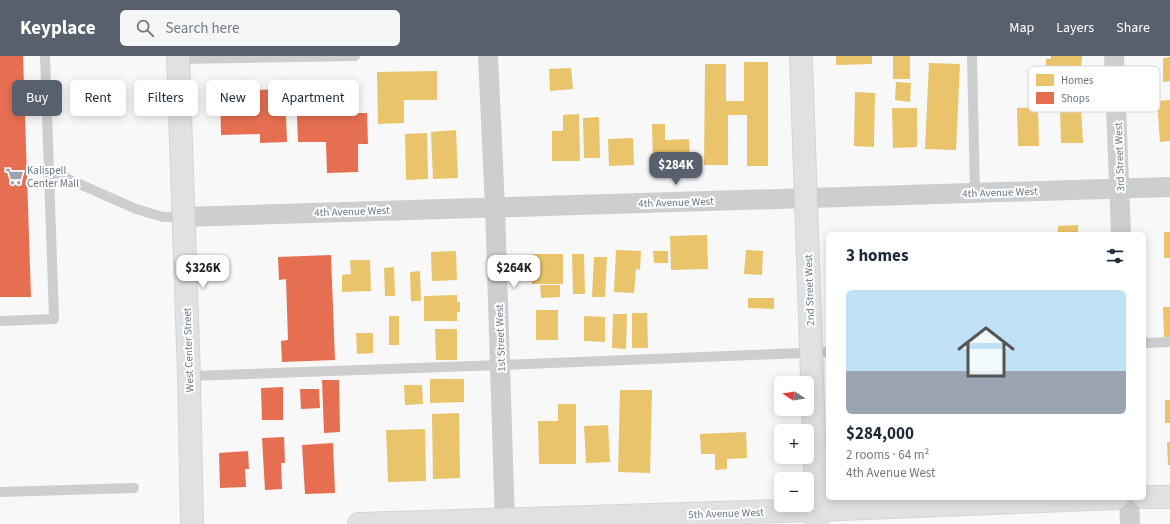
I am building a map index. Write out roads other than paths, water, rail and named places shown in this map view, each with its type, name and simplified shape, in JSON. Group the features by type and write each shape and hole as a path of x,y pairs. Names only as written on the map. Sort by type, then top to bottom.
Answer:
{"street":[{"name":"1st Street West","path":"488,56 501,365 505,522"},
{"name":"2nd Street West","path":"801,56 805,198 820,352 817,517"},
{"name":"3rd Street West","path":"1114,56 1114,66"},
{"name":"West Center Street","path":"178,58 189,376 192,524"},
{"name":"3rd Street West","path":"1117,112 1121,232"},
{"name":"4th Avenue West","path":"183,217 1170,188"},
{"path":"1146,497 1170,497"},
{"name":"5th Avenue West","path":"359,524 817,517 1085,500"},
{"path":"1129,500 1130,524"}],"lane":[{"path":"0,321 54,319 45,56"},
{"path":"178,58 355,56"},
{"path":"972,56 975,193"},
{"path":"50,171 136,209 164,217 183,217"},
{"path":"1146,343 1170,342"},
{"path":"189,376 820,352"},
{"path":"0,492 134,488"}],"place":[{"name":"Kalispell Center Mall","path":"14,176"}]}
